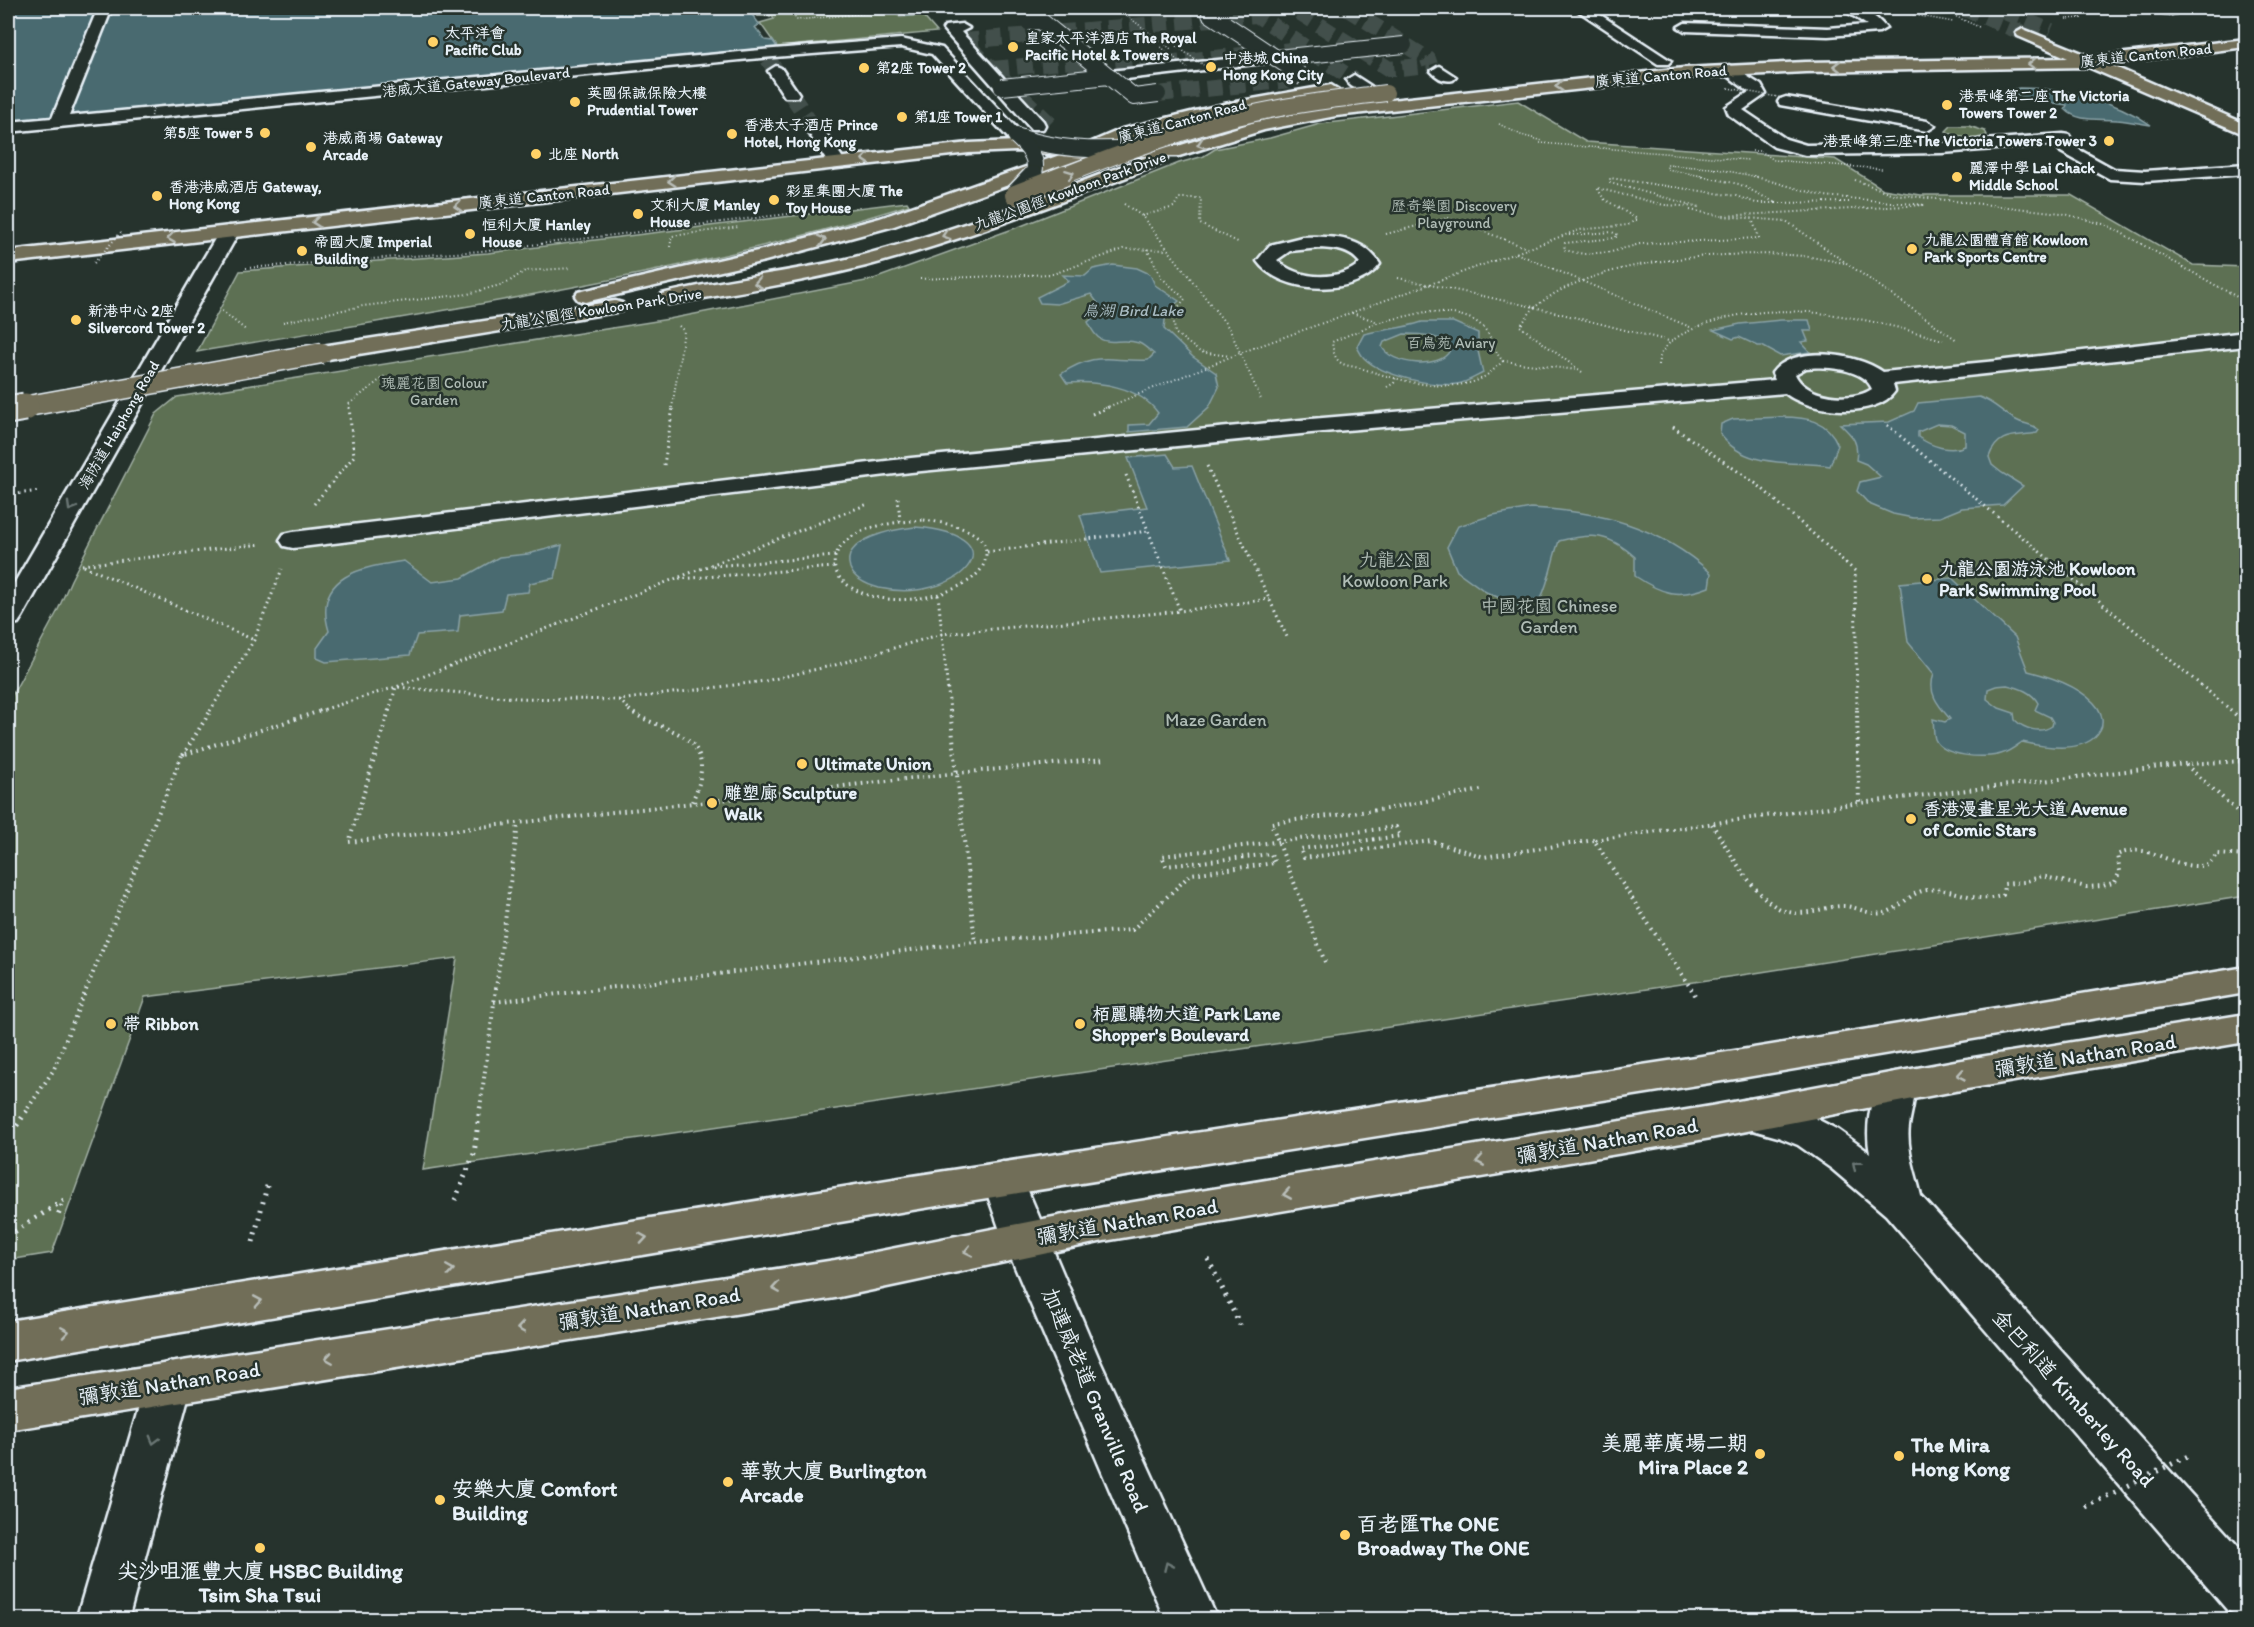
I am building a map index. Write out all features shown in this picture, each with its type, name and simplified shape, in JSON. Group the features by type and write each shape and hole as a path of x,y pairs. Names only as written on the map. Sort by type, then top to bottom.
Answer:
{"main road":[{"path":"2051,31 2247,118"},
{"path":"2023,33 2247,130"},
{"name":"廣東道 Canton Road","path":"8,257 945,150 1016,146 1080,152 1179,151 1261,126 1374,106 1729,70 2116,61 2247,43"},
{"name":"廣東道 Canton Road","path":"1617,65 1743,55 2089,46"},
{"name":"廣東道 Canton Road","path":"1010,188 1080,152 1128,133 1224,109 1359,83 1391,88 1510,80 1561,71"},
{"name":"九龍公園徑 Kowloon Park Drive","path":"585,296 765,255 887,222 1010,188 1245,115 1391,88"},
{"path":"1224,109 1198,120 1206,126 1218,128 1261,126"},
{"path":"1050,128 1102,143 1179,151"},
{"path":"945,150 991,153 1021,161 1023,168 1010,188"},
{"name":"九龍公園徑 Kowloon Park Drive","path":"8,394 321,346 646,302 792,277 862,261 1029,208 1179,151"},
{"name":"九龍公園徑 Kowloon Park Drive","path":"8,410 321,346 585,296 775,265 869,243 1010,188"},
{"path":"8,1341 1003,1179 1741,1064 2247,980"},
{"name":"彌敦道 Nathan Road","path":"8,1409 835,1279 1025,1239 2247,1028"}],"street":[{"path":"59,119 105,8"},
{"path":"1581,8 1663,61"},
{"path":"1685,27 1828,32 1879,28 1865,16 1848,8"},
{"path":"2156,8 2174,10 2179,8"},
{"path":"1224,12 1210,14 1297,72 1291,80"},
{"path":"1028,22 1041,21 1134,97 1158,94"},
{"path":"962,28 950,29 1002,87 1069,147 1080,152"},
{"name":"港威大道 Gateway Boulevard","path":"8,127 59,119 775,64 901,44 928,47 942,55 1016,136"},
{"path":"1002,87 1404,45"},
{"path":"775,64 791,94"},
{"path":"1729,70 1755,88 1758,94 1734,107 1735,111 1780,143 1804,150 2065,143 2110,174 2145,176 2247,169"},
{"path":"1784,100 1927,126"},
{"path":"813,127 837,163"},
{"path":"1016,136 1043,145 1069,149 1136,148"},
{"path":"1010,188 1031,180 1037,164 1034,154 1016,136"},
{"path":"2199,172 2225,185"},
{"path":"2110,174 2102,180 2101,184 2112,193"},
{"name":"海防道 Haiphong Road","path":"8,617 229,232"},
{"path":"1878,379 1997,368 2247,339"},
{"path":"1840,363 1869,372 1878,379 1884,391 1872,400 1860,403 1821,400 1799,393 1783,379 1783,373 1787,368 1797,364 1840,363"},
{"path":"293,540 911,465 1275,429 1789,386"},
{"path":"1896,1087 1888,1129 1889,1147 1900,1203"},
{"name":"金巴利道 Kimberley Road","path":"1749,1114 1785,1123 1811,1134 1845,1157 1900,1203 2247,1593"},
{"name":"加連威老道 Granville Road","path":"1003,1179 1025,1239 1192,1620"},
{"path":"102,1620 169,1383"}],"path":[{"path":"1929,8 1938,14 1950,14"},
{"path":"1937,8 1978,27"},
{"path":"1122,12 1173,50"},
{"path":"2062,19 2082,18 2075,15"},
{"path":"1913,16 1935,20"},
{"path":"1176,46 1205,66"},
{"path":"1161,47 1187,68"},
{"path":"402,83 403,94"},
{"path":"1728,88 1784,100"},
{"path":"151,119 153,108"},
{"path":"1498,123 1507,129 1543,141 1540,143 1750,160"},
{"path":"1752,151 1761,151 1774,160 1882,169"},
{"path":"1771,162 1823,166 1832,170"},
{"path":"1772,203 1776,203 1739,184 1667,169 1668,165 1693,166 1753,175 1822,196 1859,201"},
{"path":"1848,177 1877,190 1932,199 2061,213 2107,225 2247,302"},
{"path":"1687,209 1700,207 1685,201 1633,191 1610,183 1610,178 1713,192 1736,196 1756,203 1814,204 1859,201 1910,202 1925,205"},
{"path":"1089,415 1240,353 1564,235 1580,230 1628,225 1637,219 1632,213 1610,204 1599,196 1597,188 1608,188 1631,198 1722,216 1786,221 1997,368"},
{"path":"1142,216 1174,207 1179,198 1201,198 1200,224 1232,241 1241,243"},
{"path":"1722,216 1925,205 1932,199"},
{"path":"1122,203 1142,216 1229,327 1275,429"},
{"path":"242,268 481,251 796,213"},
{"path":"1382,235 1448,218 1527,249"},
{"path":"1564,235 1612,232 1618,235 1615,238 1565,243 1564,250 1584,254 1611,252 1640,244 1759,238 1752,219"},
{"path":"94,263 122,231"},
{"path":"910,280 933,276 1053,274 1124,249 1167,250"},
{"path":"1147,249 1153,266 1168,288 1185,300 1173,313 1175,333 1200,352 1233,357"},
{"path":"1516,253 1691,327"},
{"path":"1846,263 1792,255 1740,254 1689,258 1621,269 1566,286 1534,307 1520,326 1580,370 1631,399 1758,485 1855,572 1859,803"},
{"path":"277,324 363,306 483,291 507,283 525,271 582,268"},
{"path":"1395,278 1534,307 1669,341"},
{"path":"219,309 248,332"},
{"path":"1503,361 1496,372 1483,380 1471,384 1443,387 1341,363 1333,353 1332,342 1379,322 1426,312 1453,313 1480,323 1489,334 1491,350 1503,361 1580,370"},
{"path":"1352,313 1379,322"},
{"path":"659,496 684,331 673,322 684,320"},
{"path":"8,1139 52,1071 182,755 254,640 298,523 354,456 349,404 391,371"},
{"path":"1883,422 2247,723"},
{"path":"1193,437 1287,637"},
{"path":"1124,470 1180,611"},
{"path":"8,495 46,491"},
{"path":"898,493 900,521"},
{"path":"182,755 396,687 876,501"},
{"path":"924,520 947,523 967,530 981,540 987,552 986,565 976,577 938,595 891,599 870,595 852,588 840,579 834,567 835,556 844,544 858,534 877,526 900,521 924,520"},
{"path":"987,552 1148,531"},
{"path":"73,566 293,540"},
{"path":"706,567 835,556"},
{"path":"82,565 254,640"},
{"path":"672,579 834,567"},
{"path":"938,595 975,942"},
{"path":"396,687 517,698 619,700 765,681 835,665 942,634 1270,600"},
{"path":"396,687 350,842 958,773 1105,759"},
{"path":"619,700 627,710 652,725 686,736 698,750 701,773 691,805"},
{"path":"494,1002 975,942 1132,930 1191,874 1275,863 1271,854 1166,866 1162,856 1396,827 1400,836 1300,849 1304,858 1431,841 1484,857 1859,803 2185,764 2247,761"},
{"path":"2185,764 2247,819"},
{"path":"1325,962 1272,823 1386,809 1481,789"},
{"path":"455,1200 474,1154 519,824"},
{"path":"1712,824 1765,898 1787,912 1808,912 1828,906 1849,906 1871,915 1889,912 1904,898 1926,890 1953,891 1987,900 2003,895 2004,885 2013,881 2025,882 2043,875 2098,889 2115,882 2120,871 2117,855 2127,849 2141,849 2190,868 2208,865 2217,854 2247,856"},
{"path":"1594,840 1695,995"},
{"path":"253,1242 268,1182"},
{"path":"8,1236 64,1200 57,1218"},
{"path":"1208,1259 1240,1325"},
{"path":"2085,1508 2188,1456"}],"green space":[{"path":"766,8 809,8 812,12 847,8 891,8 900,17 922,15 937,32 777,47 760,23 774,19 772,16 757,16 770,14"},
{"name":"九龍公園 Kowloon Park","path":"1518,101 1586,142 1835,159 1883,189 1921,195 2071,195 2193,265 2246,267 2246,896 1755,973 423,1170 457,958 145,997 52,1253 8,1260 8,703 57,612 156,414 177,397 669,319 871,280 1021,226 1179,163 1204,156 1215,149 1270,138 1320,124"},
{"path":"1951,126 1969,126 1985,131 1987,135 1977,138 1961,137 1946,131"},
{"path":"907,202 909,205 822,231 645,273 466,307 197,352 240,271 488,253"}],"water":[{"path":"8,8 747,8 760,25 755,27 765,40 773,41 777,47 8,121"},
{"path":"898,8 945,8 950,12 907,16"},
{"path":"966,8 1004,8 969,11"},
{"path":"1004,8 1117,8 1012,14"},
{"path":"2019,88 2053,90 2088,97 2121,108 2151,125 2121,120 2083,118 2065,109 2067,105 2033,100 2013,93 2012,90"},
{"name":"鳥湖 Bird Lake","path":"1113,265 1137,268 1150,274 1155,285 1179,301 1166,312 1164,329 1193,357 1216,373 1219,387 1209,407 1187,427 1129,432 1129,425 1149,424 1158,413 1150,404 1129,391 1117,387 1092,383 1067,383 1061,374 1084,362 1104,359 1148,360 1154,354 1139,343 1110,342 1098,338 1088,322 1101,311 1091,294 1057,304 1040,303 1037,297 1069,281 1063,275 1085,276 1093,269"},
{"path":"1809,320 1812,331 1804,331 1808,341 1801,342 1810,352 1780,356 1739,337 1733,339 1713,330 1740,324"},
{"path":"1453,322 1478,333 1478,351 1483,373 1457,384 1422,382 1383,370 1363,357 1357,347 1364,334 1415,324","holes":["1404,334 1436,338 1447,345 1450,350 1445,356 1427,363 1395,358 1382,347 1384,342"]},
{"path":"1979,397 2016,420 2039,430 2037,433 2015,435 2003,439 1997,443 1989,457 1992,465 2023,486 2003,505 1962,508 1940,517 1913,518 1893,514 1869,504 1857,491 1860,482 1881,477 1866,464 1856,460 1857,448 1854,440 1840,424 1889,422 1914,411 1918,403","holes":["1937,424 1951,425 1965,432 1965,446 1953,449 1941,448 1918,437 1918,432"]},
{"path":"1782,417 1808,419 1829,430 1838,445 1830,466 1756,458 1731,445 1720,434 1721,424 1733,419"},
{"path":"1167,454 1175,467 1192,466 1230,560 1100,573 1080,515 1147,507 1128,458"},
{"path":"1531,508 1605,517 1649,533 1671,543 1711,573 1709,587 1679,594 1662,591 1635,576 1635,557 1625,549 1608,539 1591,536 1559,541 1541,598 1518,606 1486,592 1457,571 1447,547 1458,526 1493,515"},
{"path":"915,527 948,533 966,542 972,554 968,567 954,578 933,587 908,591 875,587 862,581 852,572 849,558 853,549 861,542 883,533"},
{"path":"562,545 555,578 530,583 528,592 506,594 502,610 460,615 458,632 417,635 410,655 326,662 317,658 317,648 329,631 326,612 328,597 334,586 345,577 358,571 404,561 432,582 462,578 499,557 528,554"},
{"path":"1952,578 2015,637 2028,671 2066,684 2092,701 2098,708 2102,725 2094,738 2075,746 2064,747 2022,742 2007,752 1994,756 1955,753 1939,745 1934,737 1933,719 1945,722 1950,719 1938,704 1933,693 1934,674 1908,642 1900,583","holes":["2007,685 2032,696 2038,703 2035,710 2050,717 2053,722 2052,726 2042,730 2027,728 2015,720 2014,713 1999,708 1987,699 1988,689"]}],"tunnel":[{"path":"1299,12 1389,69 1430,65 1428,59 1346,8"},
{"path":"1963,8 2023,33"},
{"path":"1999,9 2009,8"},
{"path":"2005,12 2051,31"},
{"path":"1050,124 963,41 1257,15 1354,80"},
{"path":"1068,73 1301,49"},
{"path":"768,59 776,71"},
{"path":"993,69 1093,59"},
{"path":"1158,94 1291,80"},
{"path":"791,94 813,127"}],"place":[{"name":"太平洋會 Pacific Club","path":"433,42"},
{"name":"皇家太平洋酒店 The Royal Pacific Hotel & Towers","path":"1013,47"},
{"name":"中港城 China Hong Kong City","path":"1211,67"},
{"name":"第2座 Tower 2","path":"864,68"},
{"name":"英國保誠保險大樓 Prudential Tower","path":"575,102"},
{"name":"港景峰第二座 The Victoria Towers Tower 2","path":"1947,105"},
{"name":"第1座 Tower 1","path":"902,117"},
{"name":"第5座 Tower 5","path":"265,133"},
{"name":"香港太子酒店 Prince Hotel, Hong Kong","path":"732,134"},
{"name":"港景峰第三座 The Victoria Towers Tower 3","path":"2109,141"},
{"name":"港威商場 Gateway Arcade","path":"311,147"},
{"name":"北座 North","path":"536,154"},
{"name":"麗澤中學 Lai Chack Middle School","path":"1957,177"},
{"name":"香港港威酒店 Gateway, Hong Kong","path":"157,196"},
{"name":"彩星集團大廈 The Toy House","path":"774,200"},
{"name":"文利大廈 Manley House","path":"638,214"},
{"name":"恒利大廈 Hanley House","path":"470,234"},
{"name":"九龍公園體育館 Kowloon Park Sports Centre","path":"1912,249"},
{"name":"帝國大廈 Imperial Building","path":"302,251"},
{"name":"新港中心 2座 Silvercord Tower 2","path":"76,320"},
{"name":"九龍公園游泳池 Kowloon Park Swimming Pool","path":"1927,579"},
{"name":"Ultimate Union","path":"802,764"},
{"name":"雕塑廊 Sculpture Walk","path":"712,803"},
{"name":"香港漫畫星光大道 Avenue of Comic Stars","path":"1911,819"},
{"name":"带 Ribbon","path":"111,1024"},
{"name":"栢麗購物大道 Park Lane Shopper's Boulevard","path":"1080,1024"},
{"name":"美麗華廣場二期 Mira Place 2","path":"1760,1454"},
{"name":"The Mira Hong Kong","path":"1899,1456"},
{"name":"華敦大廈 Burlington Arcade","path":"728,1482"},
{"name":"安樂大廈 Comfort Building","path":"440,1500"},
{"name":"百老匯The ONE Broadway The ONE","path":"1345,1535"},
{"name":"尖沙咀滙豐大廈 HSBC Building Tsim Sha Tsui","path":"260,1548"}],"park label":[{"name":"歷奇樂園 Discovery Playground","path":"1454,214"},
{"name":"百鳥苑 Aviary","path":"1451,343"},
{"name":"瑰麗花園 Colour Garden","path":"434,392"},
{"name":"中國花園 Chinese Garden","path":"1549,616"},
{"name":"Maze Garden","path":"1216,720"}]}
